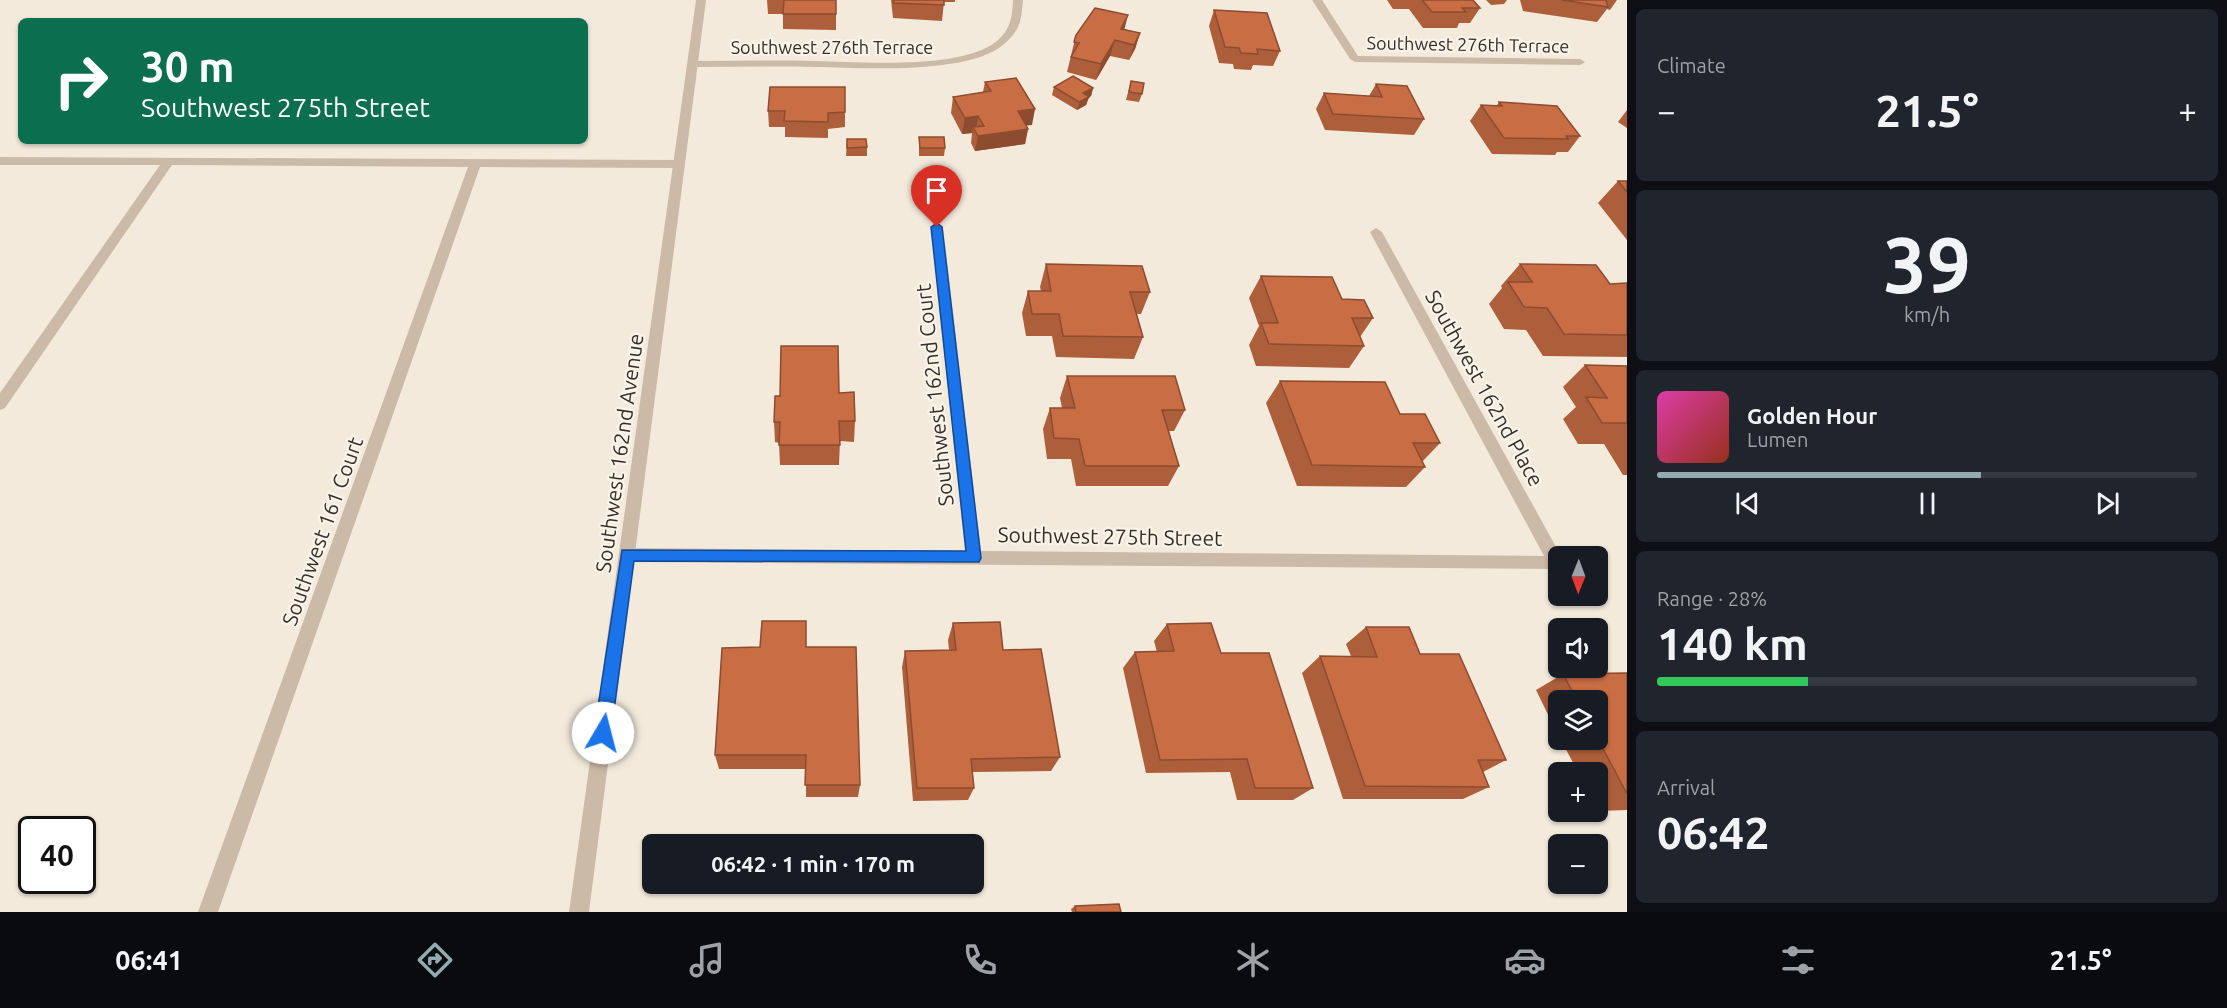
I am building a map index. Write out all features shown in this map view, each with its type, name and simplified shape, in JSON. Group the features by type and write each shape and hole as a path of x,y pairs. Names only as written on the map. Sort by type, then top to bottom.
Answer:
{"street":[{"name":"Southwest 162nd Avenue","path":"579,912 701,0"},
{"name":"Southwest 276th Terrace","path":"692,64 934,64 965,58 1002,41 1016,22 1020,9 1018,0"},
{"name":"Southwest 276th Terrace","path":"1317,0 1355,59 1581,62"},
{"path":"0,160 679,164"},
{"path":"0,404 168,162"},
{"name":"Southwest 161 Court","path":"208,912 475,164"},
{"name":"Southwest 162nd Court","path":"937,227 974,558"},
{"name":"Southwest 162nd Place","path":"1376,232 1548,548"},
{"name":"Southwest 275th Street","path":"627,555 1548,563"}],"building":[{"path":"784,0 836,0 836,14 783,14"},
{"path":"894,0 944,0 944,5 894,3"},
{"path":"1422,0 1473,0 1480,8 1462,8 1466,12 1432,12"},
{"path":"1562,0 1606,0 1608,7"},
{"path":"1095,8 1128,15 1121,29 1140,33 1134,45 1115,40 1101,64 1071,57 1079,43 1074,42 1076,35"},
{"path":"1214,10 1267,13 1280,51 1257,49 1258,54 1241,53 1239,48 1225,47"},
{"path":"1073,76 1093,88 1083,93 1089,97 1079,102 1054,87"},
{"path":"1016,78 1035,109 1018,111 1028,129 978,136 973,127 984,126 978,116 965,118 953,97 991,91 985,82"},
{"path":"1131,81 1144,83 1142,94 1129,92"},
{"path":"1376,84 1407,86 1424,119 1333,114 1324,93 1382,97"},
{"path":"770,87 845,87 845,112 828,113 828,122 784,121 785,111 768,111"},
{"path":"1499,102 1557,106 1580,136 1566,136 1568,139 1504,138 1481,105 1502,106"},
{"path":"919,137 944,137 945,148 920,148"},
{"path":"847,139 866,139 867,147 847,148"},
{"path":"1618,181 1627,181 1627,192"},
{"path":"1046,264 1142,266 1150,292 1130,292 1143,337 1063,336 1059,314 1032,314 1028,291 1051,291"},
{"path":"1520,264 1596,265 1610,284 1627,283 1627,335 1564,334 1547,308 1524,307 1508,282 1532,282"},
{"path":"1261,276 1332,277 1342,299 1364,300 1373,318 1352,318 1364,346 1269,344 1261,323 1278,323"},
{"path":"781,346 838,346 839,393 854,392 855,421 839,421 840,445 779,445 780,422 774,422 775,396 780,396"},
{"path":"1585,365 1627,366 1627,423 1602,423 1586,397 1607,398"},
{"path":"1067,376 1175,376 1185,410 1162,410 1179,466 1085,466 1079,439 1054,438 1050,408 1075,408"},
{"path":"1280,381 1385,382 1400,414 1425,414 1440,443 1413,443 1425,467 1312,465"},
{"path":"762,621 806,621 806,647 856,647 860,785 805,785 806,755 715,755 722,648 760,647"},
{"path":"1000,622 1003,650 1041,649 1060,757 971,759 974,788 917,788 905,651 956,650 953,623"},
{"path":"1211,623 1221,653 1269,653 1313,788 1255,788 1247,759 1160,760 1135,652 1174,651 1167,624"},
{"path":"1366,627 1409,627 1420,654 1459,654 1506,760 1478,760 1489,787 1365,786 1320,656 1377,657"},
{"path":"1608,673 1627,673 1627,794 1604,750 1608,750 1608,690 1572,690 1565,678 1608,678"},
{"path":"1119,904 1121,912 1076,912 1075,906"}],"route":[{"path":"603,733 627,555 974,558 937,227"}]}
